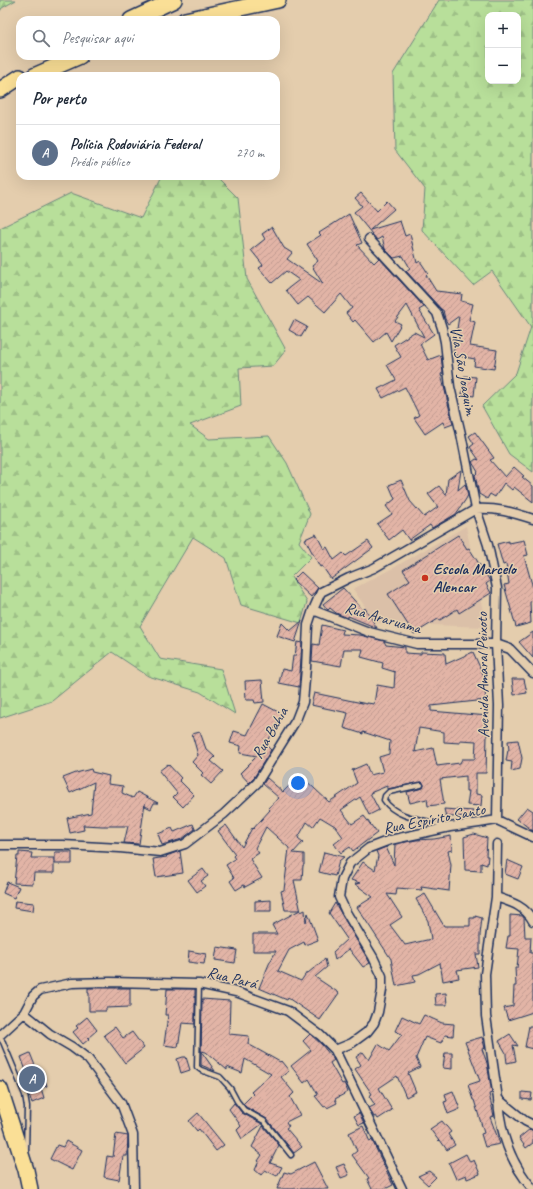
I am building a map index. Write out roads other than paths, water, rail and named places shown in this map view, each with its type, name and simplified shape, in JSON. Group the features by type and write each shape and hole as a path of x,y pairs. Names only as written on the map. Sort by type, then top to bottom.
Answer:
{"highway":[{"path":"140,16 174,0"},
{"path":"204,16 278,0"},
{"path":"29,72 49,60"},
{"path":"43,72 71,60"},
{"path":"0,90 16,80"},
{"path":"0,90 16,84"},
{"path":"0,1089 26,1170 30,1189"}],"street":[{"name":"Vila São Joaquim","path":"369,239 437,313 445,342 450,387 476,508"},
{"path":"476,508 506,510 533,519"},
{"name":"Rua Bahia","path":"0,845 63,845 160,852 185,844 224,814 257,783 296,720 303,702 308,625 321,592 349,578 374,568 476,508"},
{"name":"Avenida Amaral Peixoto","path":"476,508 488,545 497,588 496,644 499,706 497,820"},
{"name":"Rua Araruama","path":"313,610 370,632 417,644 496,644 510,649 533,673"},
{"name":"Rua Espírito Santo","path":"335,1050 352,1042 367,1032 374,1023 382,990 382,976 374,957 346,912 339,897 342,878 350,863 369,848 390,840 450,827 497,820 533,836"},
{"path":"497,844 496,897 485,974 486,1016 499,1116 504,1137 512,1160 522,1176 533,1189"},
{"path":"496,897 523,908 533,921"},
{"name":"Rua Pará","path":"24,1013 33,996 40,990 72,983 110,982 199,984 236,992 288,1011 320,1035 335,1050 402,1189"},
{"path":"0,1034 24,1013 50,1034 72,1047 88,1059 121,1103 133,1135 134,1189"},
{"path":"498,1099 525,1121 533,1125"}],"lane":[{"path":"421,785 389,792 385,796 384,800 392,809 398,812 414,818 450,827"},
{"path":"199,984 197,1067 220,1077 230,1088 244,1110 264,1121 291,1155"},
{"path":"0,1038 25,1095 27,1107 26,1170"}],"place":[{"name":"Escola Marcelo Alencar","path":"425,578"},
{"name":"Polícia Rodoviária Federal","path":"32,1079"}]}
